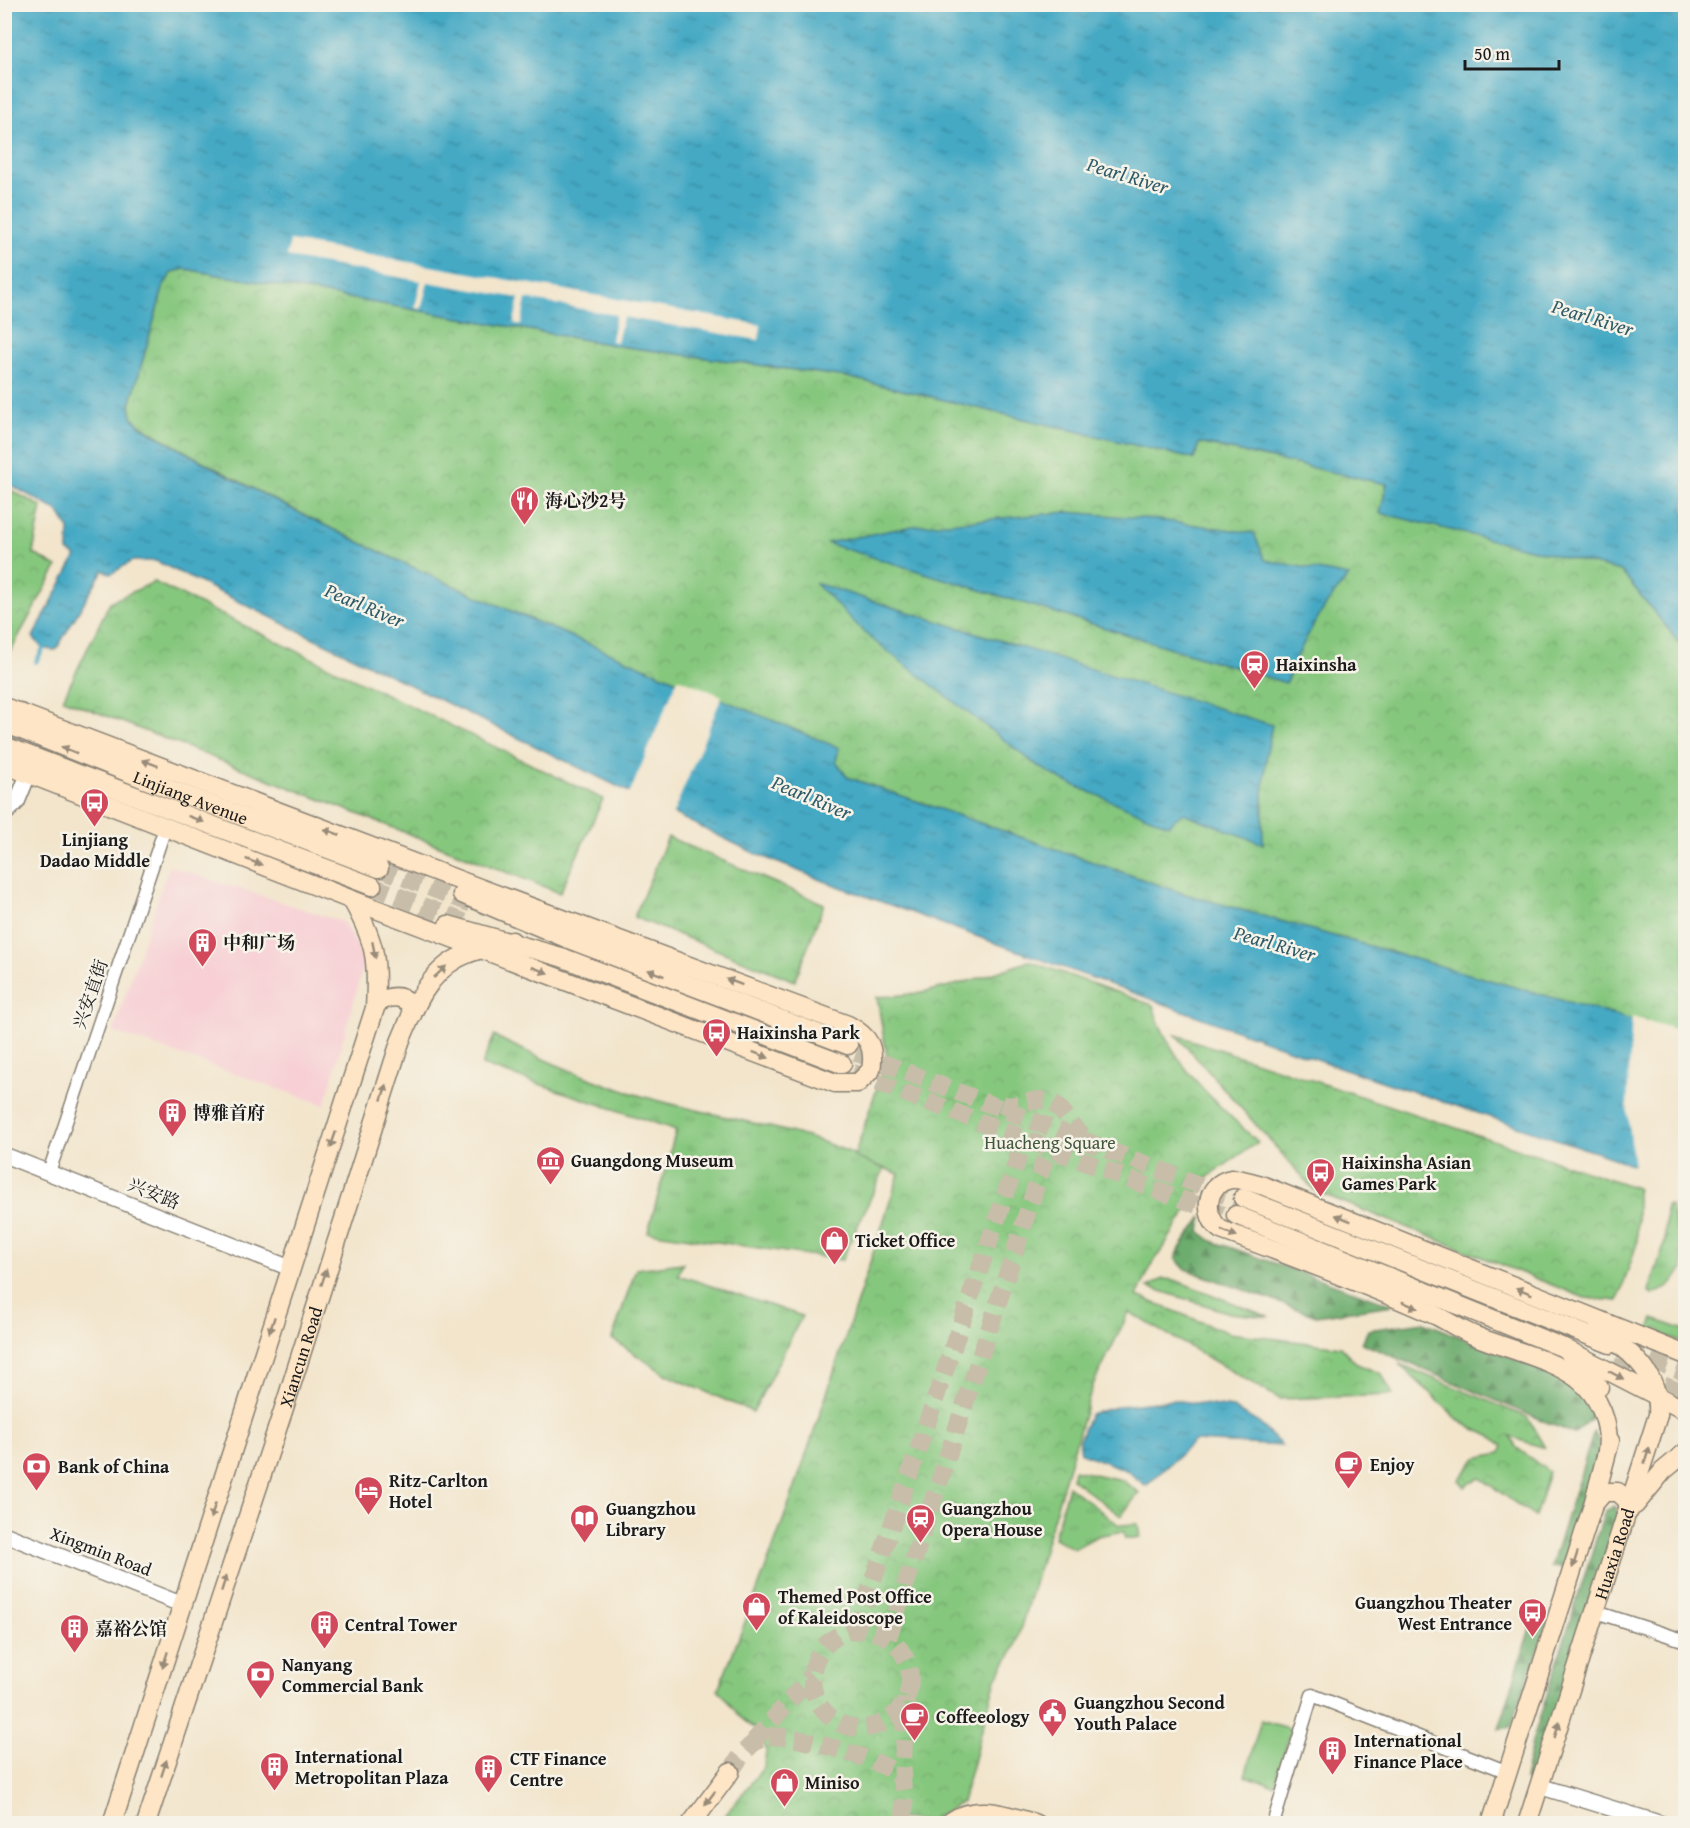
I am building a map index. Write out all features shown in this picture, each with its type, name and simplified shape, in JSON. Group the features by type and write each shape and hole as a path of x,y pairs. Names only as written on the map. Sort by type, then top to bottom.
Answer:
{"main road":[{"path":"4,707 383,860 546,930 848,1046"},
{"name":"Linjiang Avenue","path":"4,723 172,790 383,860"},
{"name":"Linjiang Avenue","path":"4,746 372,886"},
{"path":"4,764 352,900 835,1083 858,1083 871,1070 872,1047 868,1039 848,1025 383,860"},
{"name":"Xiancun Road","path":"112,1824 290,1268 365,1046 376,1004 374,943 352,900"},
{"path":"402,918 458,927 561,957 842,1064"},
{"name":"Xiancun Road","path":"146,1824 284,1408 400,1042 432,980 445,967 458,958 512,941"},
{"path":"376,1004 386,998 399,997 410,1004 412,1015"},
{"path":"1607,1451 1609,1440 1605,1420 1593,1395 1570,1373 1471,1334 1436,1316 1342,1276 1221,1230 1210,1217 1208,1202 1211,1193 1222,1182 1238,1179 1255,1183 1575,1321 1642,1363"},
{"path":"1243,1198 1605,1333 1638,1337"},
{"path":"1236,1215 1563,1348 1686,1411"},
{"path":"1575,1321 1638,1337 1686,1355"},
{"path":"1605,1333 1642,1363 1658,1397"},
{"name":"Huaxia Road","path":"1491,1824 1593,1505 1612,1422 1607,1400 1583,1366 1563,1348"},
{"name":"Huaxia Road","path":"1527,1824 1629,1511 1658,1415 1658,1397"},
{"path":"1629,1511 1663,1471 1686,1452"},
{"path":"1593,1505 1604,1492 1618,1492 1627,1500 1629,1511"},
{"path":"691,1824 730,1772"},
{"path":"948,1824 973,1811 1001,1814 1036,1824"}],"street":[{"path":"4,815 17,802 28,775"},
{"name":"兴安直街","path":"49,1172 165,828"},
{"name":"兴安路","path":"4,1155 290,1268"},
{"name":"Xingmin Road","path":"4,1534 183,1605"},
{"path":"1596,1612 1686,1641"},
{"path":"1273,1824 1312,1695 1508,1772"},
{"path":"1539,1786 1662,1824"}],"shaded area":[{"path":"169,866 343,922 365,959 325,1105 113,1032"}],"green space":[{"path":"185,269 619,346 847,377 1194,459 1199,443 1387,484 1381,513 1621,571 1685,650 1685,1035 1185,894 847,777 836,761 839,748 484,599 309,517 224,473 140,425 132,417 130,405 164,285 172,272"},
{"path":"5,487 42,507 33,553 57,567 5,661"},
{"path":"154,582 603,799 560,893 63,699 110,602"},
{"path":"668,837 824,904 795,981 634,917"},
{"name":"Huacheng Square","path":"1029,961 1153,1005 1170,1045 1195,1080 1258,1142 1208,1177 1152,1265 1137,1296 1229,1333 1341,1347 1357,1364 1382,1374 1393,1395 1280,1399 1129,1312 1093,1385 1015,1647 996,1679 962,1802 930,1821 893,1818 893,1824 719,1823 764,1767 766,1751 760,1733 741,1718 718,1689 791,1498 899,1174 854,1157 887,1057 877,997 936,989 973,980"},
{"path":"1176,1035 1637,1188 1637,1243 1618,1301 1585,1298 1315,1191"},
{"path":"494,1036 606,1085 675,1105 798,1134 856,1155 884,1169 842,1260 648,1232 676,1130 482,1065"},
{"path":"1666,1205 1670,1205 1680,1240 1683,1269 1669,1287 1652,1295 1649,1291 1665,1242"},
{"path":"1202,1217 1200,1232 1212,1241 1393,1305 1316,1316 1185,1269 1176,1259 1178,1251"},
{"path":"683,1263 678,1275 802,1316 753,1412 667,1375 612,1339 636,1269"},
{"path":"1163,1279 1175,1280 1269,1317 1230,1313 1148,1287"},
{"path":"1653,1319 1685,1330 1685,1344 1649,1329"},
{"path":"1424,1322 1570,1382 1596,1414 1574,1434 1362,1343 1368,1330"},
{"path":"1399,1364 1527,1417 1545,1448 1510,1437 1516,1447 1549,1472 1535,1517 1479,1477 1465,1487 1459,1480 1476,1458 1500,1453 1503,1446 1494,1438 1462,1423"},
{"path":"1594,1431 1600,1443 1590,1490 1575,1542 1562,1568 1551,1567"},
{"path":"1074,1470 1122,1480 1139,1493 1121,1516 1072,1479"},
{"path":"1068,1486 1119,1525 1138,1524 1140,1537 1125,1539 1123,1531 1097,1536 1074,1549 1054,1538"},
{"path":"1615,1506 1621,1520 1531,1783 1524,1780 1532,1742 1605,1511"},
{"path":"1537,1605 1548,1623 1511,1727 1499,1729"},
{"path":"1261,1720 1291,1729 1275,1785 1245,1776"}],"water":[{"name":"Pearl River","path":"4,5 1685,5 1685,650 1621,571 1380,513 1387,484 1199,443 1194,459 847,377 619,346 185,269 172,272 164,285 130,405 132,417 140,426 309,518 484,599 839,748 836,761 847,777 1185,894 1685,1035 1685,1182 1327,1063 824,881 756,854 156,561 132,561 111,574 103,570 56,650 43,649 33,637 76,556 68,551 69,529 58,511 5,482"},
{"path":"1067,512 1152,519 1254,533 1265,560 1349,576 1313,626 1286,683 826,543 913,526"},
{"path":"815,583 1272,725 1264,784 1263,844 1183,813 1168,825 1064,781 1038,766 869,637"},
{"path":"1173,1400 1233,1408 1259,1423 1282,1446 1194,1441 1146,1486 1126,1470 1081,1453 1079,1440 1090,1414 1120,1406"}],"pier":[{"path":"290,241 761,325 759,340 623,317 617,342 611,341 616,315 526,299 521,325 514,323 519,298 428,282 421,309 415,308 421,281 287,257"},
{"path":"678,678 722,696 672,816 629,795"},
{"path":"1632,1017 1686,1032 1686,1185 1634,1168 1627,1105"}],"waterway":[{"path":"36,662 44,647"}],"tunnel":[{"path":"379,868 475,905"},
{"path":"372,886 471,925"},
{"path":"831,1043 1256,1207"},
{"path":"827,1063 1249,1225"},
{"path":"1001,1104 1048,1101 1059,1107 1085,1137"},
{"path":"856,1630 1021,1149"},
{"path":"888,1638 1046,1156"},
{"path":"1626,1350 1686,1373"},
{"path":"1613,1366 1686,1394"},
{"path":"861,1630 880,1634 895,1645 906,1660 910,1679 906,1698 895,1713 880,1724 861,1728 842,1724 827,1713 816,1698 812,1679 816,1660 827,1645 842,1634 861,1630"},
{"path":"754,1741 812,1675"},
{"path":"902,1785 906,1698"},
{"path":"730,1772 749,1747 765,1737 792,1738 853,1754 888,1768 900,1778 904,1791 904,1824"}],"place":[{"name":"海心沙2号","path":"524,526"},
{"name":"Haixinsha","path":"1255,690"},
{"name":"Linjiang Dadao Middle","path":"95,828"},
{"name":"中和广场","path":"202,968"},
{"name":"Haixinsha Park","path":"716,1058"},
{"name":"博雅首府","path":"172,1138"},
{"name":"Guangdong Museum","path":"550,1186"},
{"name":"Haixinsha Asian Games Park","path":"1321,1198"},
{"name":"Ticket Office","path":"834,1266"},
{"name":"Enjoy","path":"1349,1490"},
{"name":"Bank of China","path":"37,1492"},
{"name":"Ritz-Carlton Hotel","path":"368,1516"},
{"name":"Guangzhou Library","path":"585,1544"},
{"name":"Guangzhou Opera House","path":"921,1544"},
{"name":"Themed Post Office of Kaleidoscope","path":"757,1632"},
{"name":"Guangzhou Theater West Entrance","path":"1533,1638"},
{"name":"Central Tower","path":"324,1650"},
{"name":"嘉裕公馆","path":"74,1654"},
{"name":"Nanyang Commercial Bank","path":"261,1700"},
{"name":"Guangzhou Second Youth Palace","path":"1053,1738"},
{"name":"Coffeeology","path":"915,1742"},
{"name":"International Finance Place","path":"1333,1776"},
{"name":"International Metropolitan Plaza","path":"274,1792"},
{"name":"CTF Finance Centre","path":"489,1794"},
{"name":"Miniso","path":"784,1808"}]}
